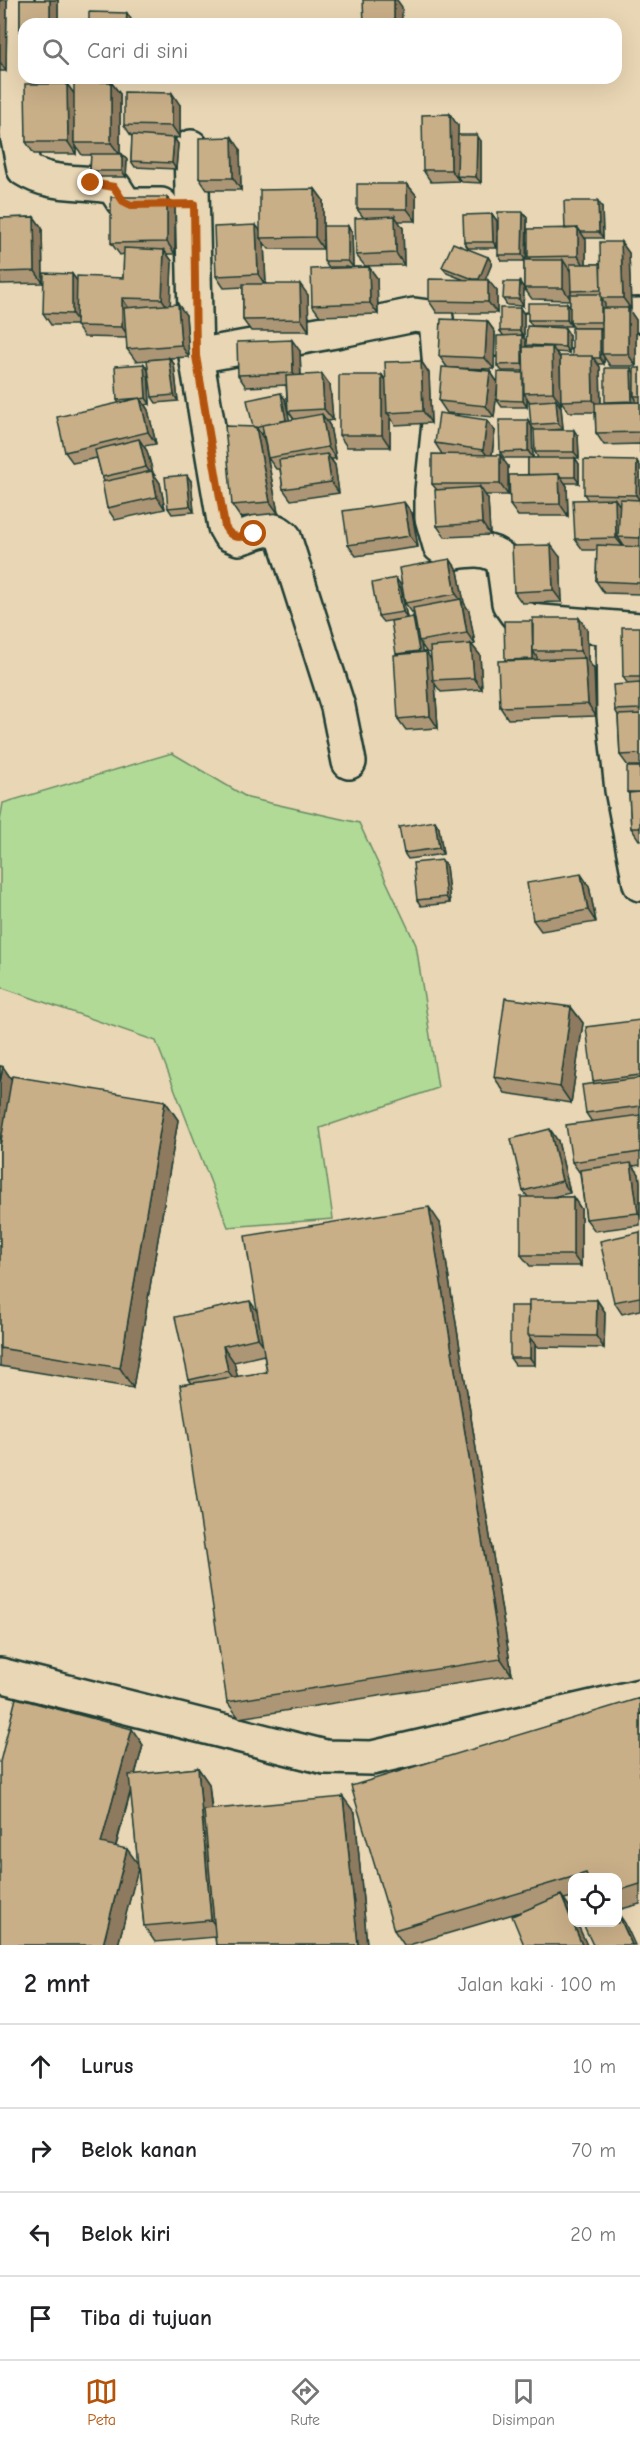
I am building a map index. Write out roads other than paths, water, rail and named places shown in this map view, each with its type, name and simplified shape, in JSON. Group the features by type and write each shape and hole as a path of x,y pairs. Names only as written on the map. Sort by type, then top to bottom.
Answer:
{"street":[{"path":"18,0 17,135 24,169 34,176 69,184 91,183 114,187 123,201 131,205 194,204"},
{"path":"191,147 196,356 225,527 229,534 239,538 263,529 276,530 284,537 338,708 349,762"},
{"path":"196,356 414,315 436,318 442,394 432,518 440,546 450,553 480,549 493,552 503,560 510,603 516,613 529,621 627,629 616,737 622,790 640,884"},
{"path":"441,375 528,374 529,330 608,333 608,316 640,315"},
{"path":"398,506 432,501"},
{"path":"0,1675 325,1757 372,1758 640,1696"}]}
